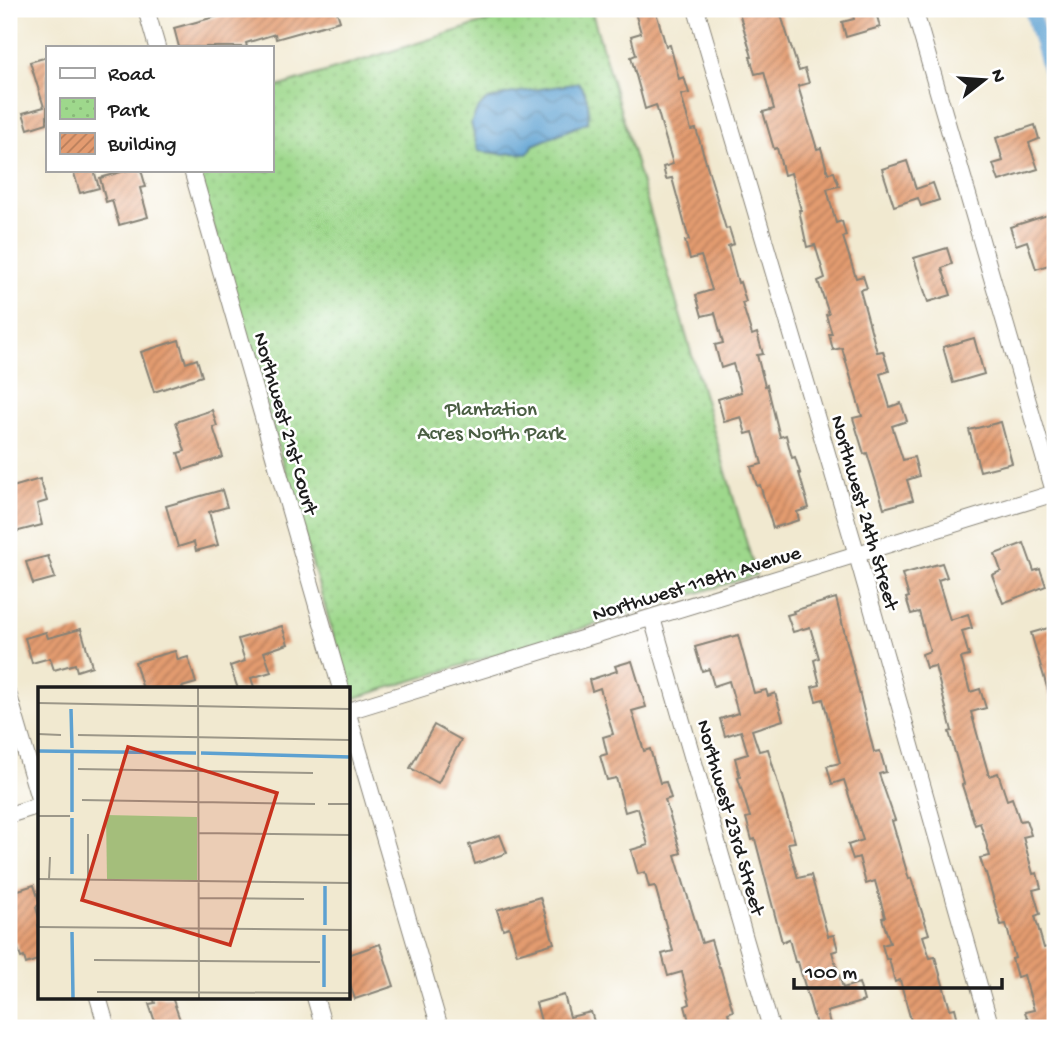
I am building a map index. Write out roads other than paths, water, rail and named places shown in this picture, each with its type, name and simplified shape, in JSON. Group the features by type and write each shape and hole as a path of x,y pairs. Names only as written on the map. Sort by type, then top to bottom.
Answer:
{"street":[{"path":"146,9 157,46"},
{"name":"Northwest 24th Street","path":"696,9 857,555 991,1028"},
{"path":"914,9 1055,494"},
{"name":"Northwest 21st Court","path":"193,172 340,687"},
{"name":"Northwest 118th Avenue","path":"350,711 1055,494"},
{"name":"Northwest 23rd Street","path":"652,618 771,1028"},
{"path":"9,696 38,797"},
{"path":"350,719 440,1028"},
{"path":"9,815 38,805"},
{"path":"98,998 107,1028"},
{"path":"315,998 324,1028"}],"water":[{"path":"578,82 588,100 588,122 533,145 527,154 478,151 471,123 485,101 507,94"}],"waterway":[{"path":"1031,9 1055,91"}],"park label":[{"name":"Plantation Acres North Park","path":"491,420"}]}
